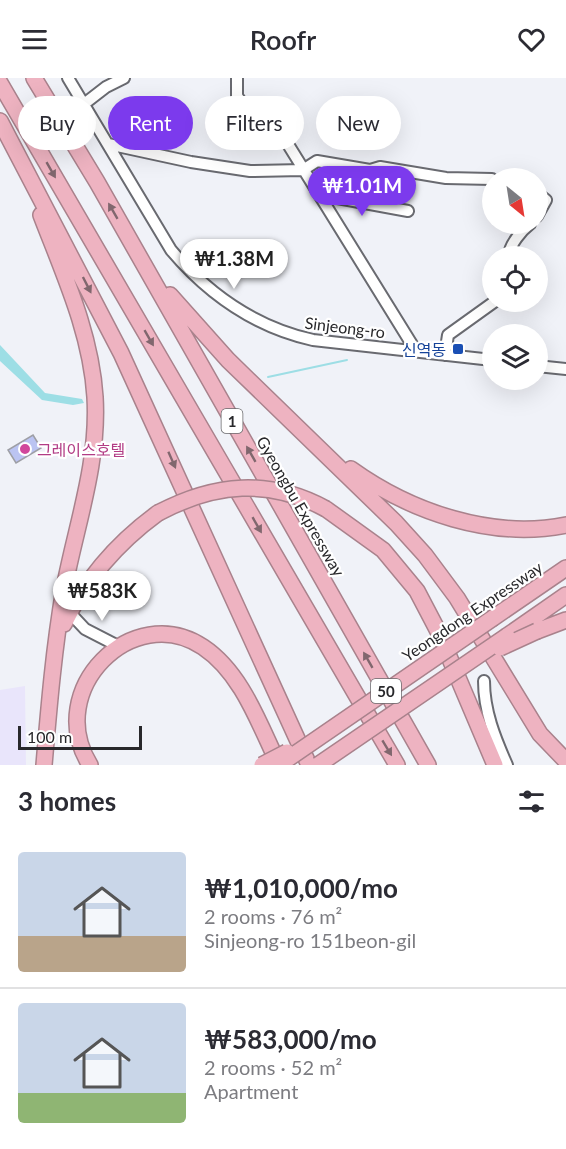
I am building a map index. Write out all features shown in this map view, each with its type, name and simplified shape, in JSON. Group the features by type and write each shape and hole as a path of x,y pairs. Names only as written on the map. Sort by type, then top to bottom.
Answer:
{"highway":[{"name":"Gyeongbu Expressway","path":"34,78 125,231 428,765"},
{"name":"1","path":"0,83 397,765"},
{"path":"0,121 122,353 309,765"},
{"path":"10,141 80,319 87,342 95,396 96,424 93,461 64,588 52,671 45,765"},
{"path":"125,231 162,285 193,323 393,520 425,555 457,598 547,745 566,761"},
{"path":"294,424 368,482 423,508 473,524 506,528 534,529 566,525"},
{"path":"52,671 56,646 83,589 109,555 130,534 159,513 198,495 247,488 291,493 326,509 383,550 417,591 439,633 495,765"},
{"name":"Yeongdong Expressway","path":"279,765 566,568"},
{"name":"50","path":"318,765 566,595"},
{"path":"460,667 566,620"},
{"path":"90,765 82,750 76,729 80,692 102,660 120,647 142,638 164,635 186,639 204,647 221,662 241,689 279,765"},
{"path":"262,765 329,729"}],"street":[{"name":"Sinjeong-ro","path":"68,78 79,96"},
{"path":"94,96 124,78"},
{"path":"237,78 237,96 250,114 281,134 416,351"},
{"name":"Sinjeong-ro","path":"96,124 108,144"},
{"name":"Sinjeong-ro","path":"112,150 171,250 191,273 213,293 269,327 313,340 482,359"},
{"path":"136,150 191,162 250,171 303,170 316,161 370,171 380,167 446,178 482,179"},
{"path":"321,195 408,211"},
{"path":"445,355 448,334 482,310"},
{"path":"548,367 566,369"},
{"path":"70,613 85,629 120,647"},
{"path":"484,681 484,697 489,720 507,765"}],"shaded area":[{"path":"25,686 26,765 0,765 0,690"}],"water":[{"path":"0,345 45,393 82,399 84,403 73,405 42,400 0,361"}],"building":[{"name":"그레이스호텔","path":"33,435 41,448 16,463 8,450"}],"waterway":[{"path":"268,377 347,360"}],"place":[{"name":"신역동","path":"458,349"},
{"name":"그레이스호텔","path":"25,449"}]}
